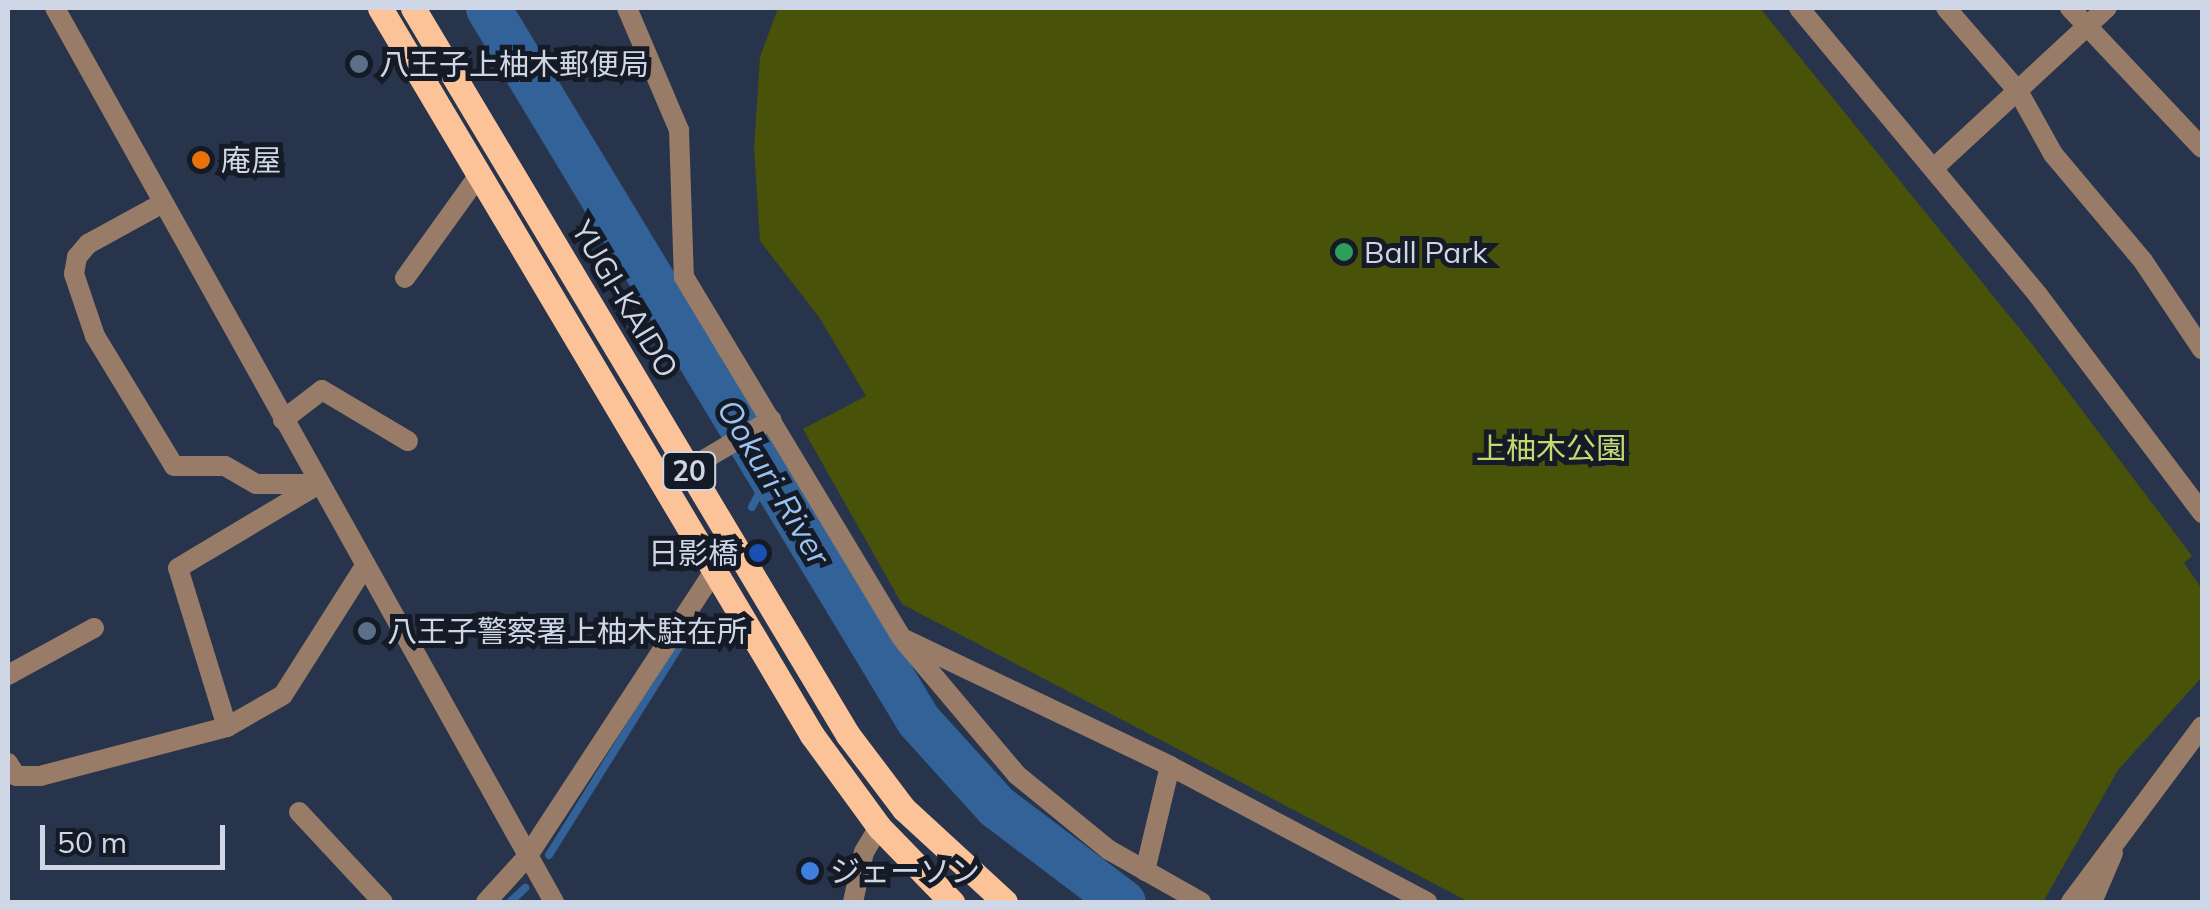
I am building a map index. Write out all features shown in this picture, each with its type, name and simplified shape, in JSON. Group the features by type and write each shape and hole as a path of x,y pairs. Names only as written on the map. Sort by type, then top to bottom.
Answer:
{"main road":[{"name":"YUGI-KAIDO","path":"380,8 812,735 878,827 952,902"},
{"name":"YUGI-KAIDO","path":"413,8 688,469 881,782 1005,902"}],"street":[{"path":"54,8 554,902"},
{"path":"627,8 678,130 684,276 902,638 1017,775 1146,871 1200,902"},
{"path":"1799,8 1935,167 2202,513"},
{"path":"1946,8 2018,92 2053,154 2143,261 2202,350"},
{"path":"2070,8 2202,148"},
{"path":"1935,167 2108,8"},
{"path":"405,278 479,175"},
{"path":"161,204 88,244 77,257 74,274 95,336 174,466 225,466 256,484 319,484"},
{"path":"282,420 322,390 408,441"},
{"path":"663,484 769,420"},
{"path":"227,727 178,568 319,484"},
{"path":"8,764 16,776 40,776 227,727 283,695 365,566"},
{"path":"486,902 527,857 715,570"},
{"path":"8,676 94,628"},
{"path":"902,638 1170,766 1428,902"},
{"path":"2070,902 2202,726"},
{"path":"1146,871 1170,766"},
{"path":"299,812 383,902"},
{"path":"853,902 864,852 878,827"},
{"path":"2092,902 2123,828"}],"green space":[{"name":"上柚木公園","path":"778,8 1760,8 2032,344 2192,556 2184,563 2202,589 2202,677 2118,770 2043,902 1469,902 902,604 803,429 866,396 819,317 760,241 754,148 760,57"}],"waterway":[{"name":"Ookuri-River","path":"488,8 918,720 996,806 1123,902"},
{"path":"752,507 768,476"},
{"path":"549,855 697,618"},
{"path":"510,902 525,888"}],"place":[{"name":"八王子上柚木郵便局","path":"359,64"},
{"name":"庵屋","path":"201,160"},
{"name":"Ball Park","path":"1344,252"},
{"name":"日影橋","path":"758,553"},
{"name":"八王子警察署上柚木駐在所","path":"367,631"},
{"name":"ジェーソン","path":"810,871"}]}
